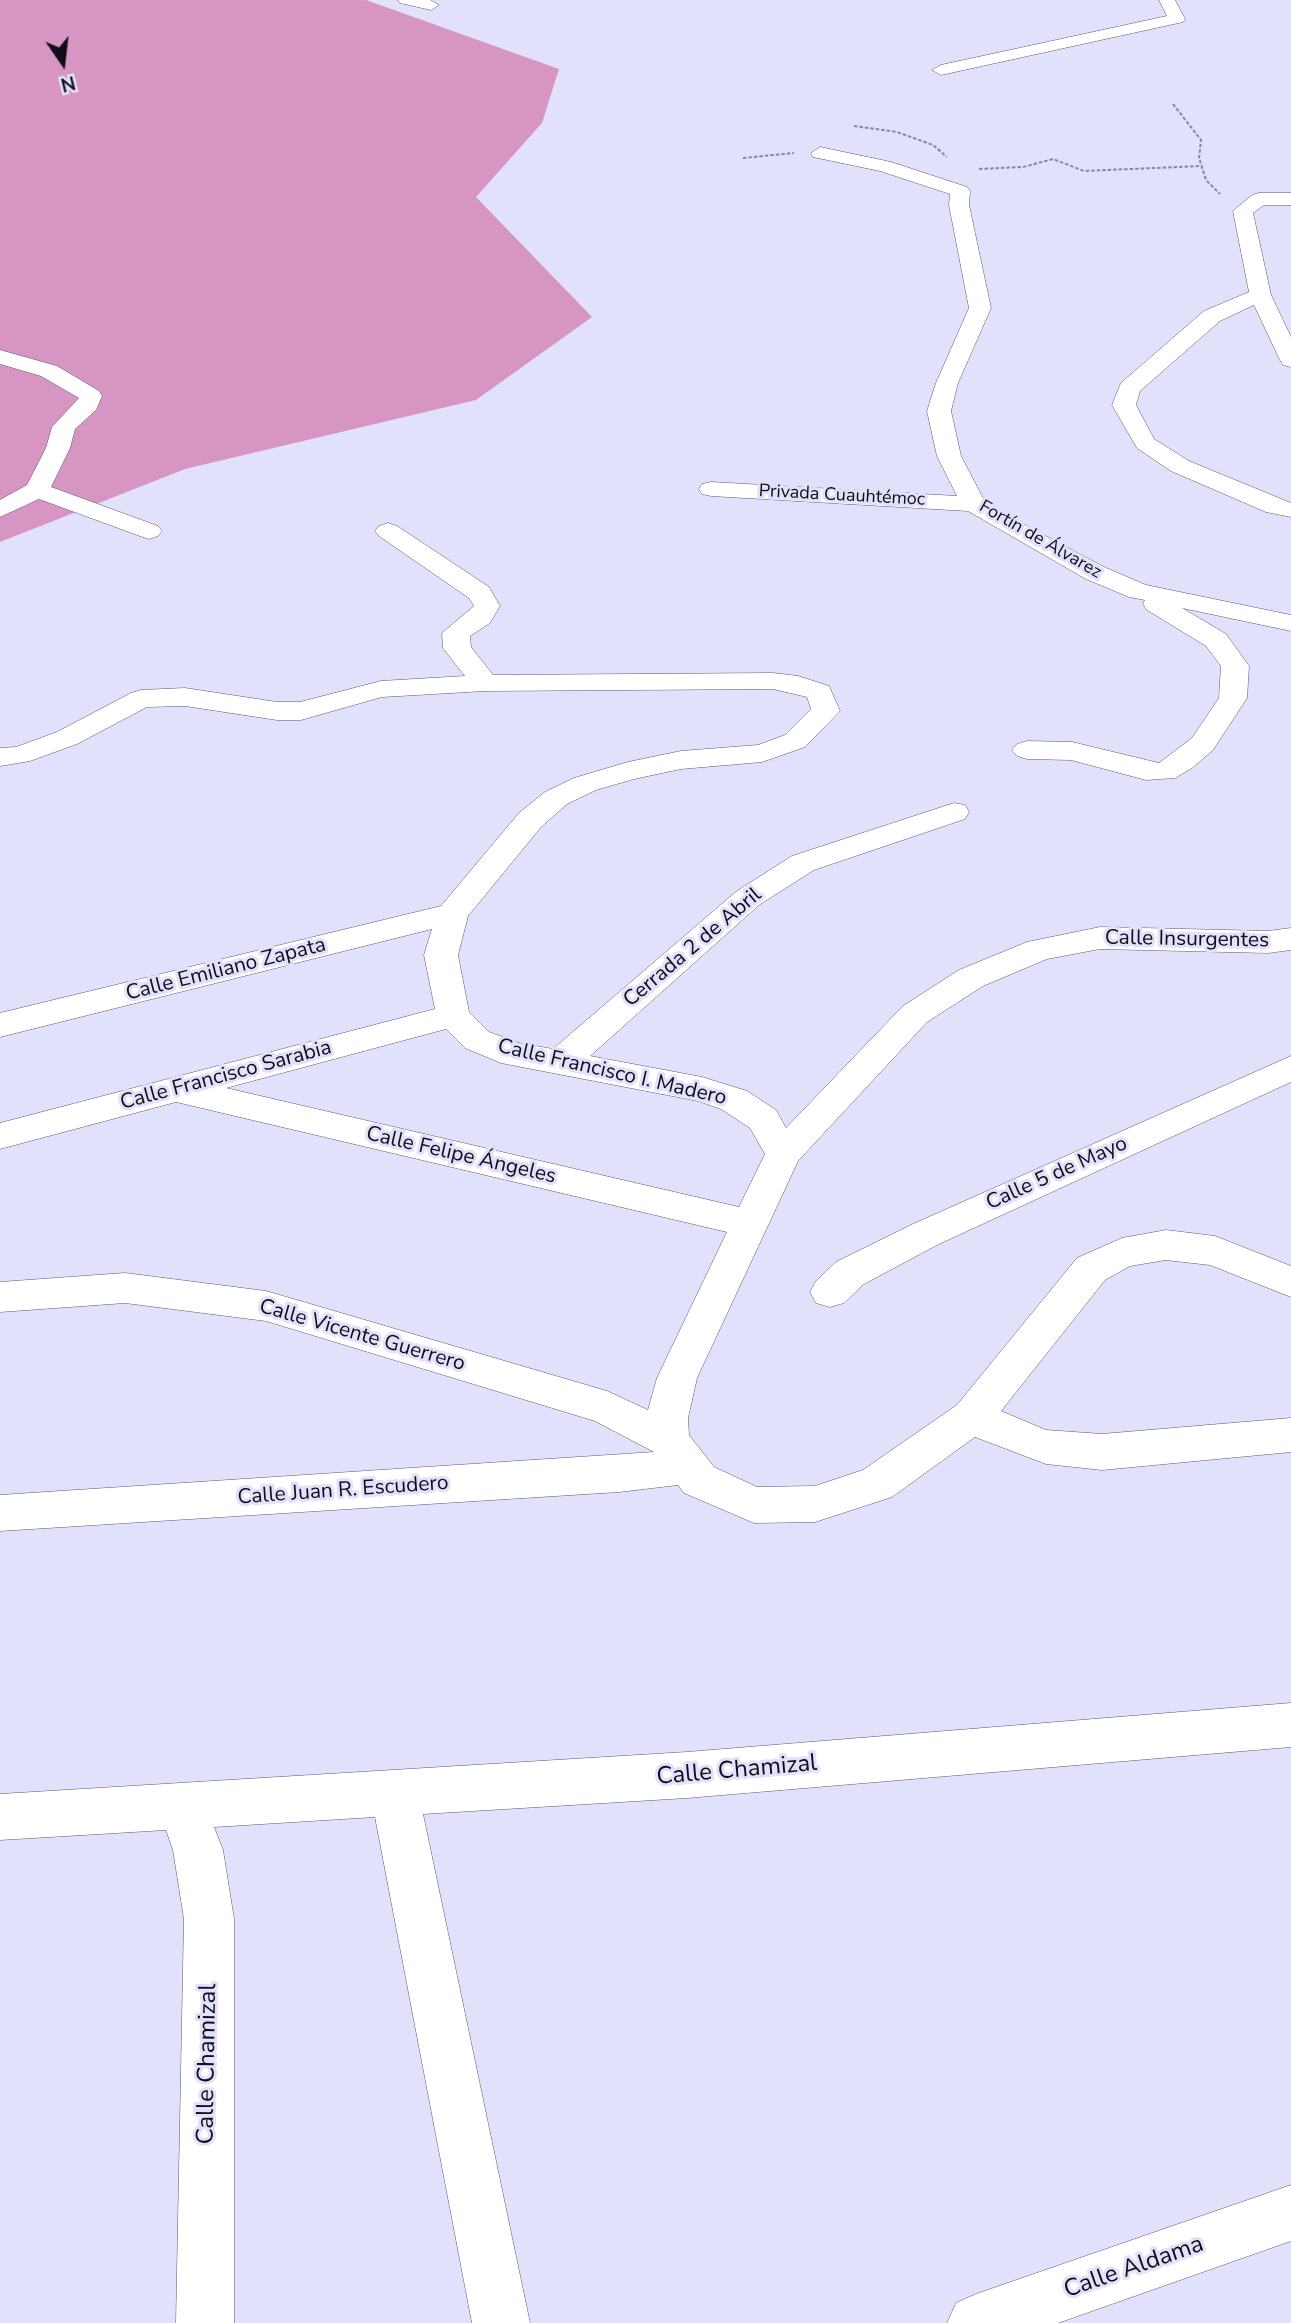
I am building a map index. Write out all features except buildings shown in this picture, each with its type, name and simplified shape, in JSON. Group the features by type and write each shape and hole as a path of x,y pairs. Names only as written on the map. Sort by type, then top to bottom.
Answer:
{"street":[{"path":"406,0 431,5"},
{"path":"942,70 1177,19 1167,0"},
{"name":"Fortín de Álvarez","path":"820,153 884,166 960,191 959,205 980,308 947,383 939,411 949,456 974,504 1001,522 1095,573 1138,591"},
{"path":"1291,198 1259,200 1243,211 1260,295 1291,360"},
{"path":"1260,295 1212,316 1129,388 1124,405 1145,443 1180,466 1275,507 1291,510"},
{"path":"0,357 49,371 91,396 88,405 64,427 58,448 37,490 0,510"},
{"name":"Privada Cuauhtémoc","path":"711,489 974,504"},
{"path":"37,490 149,531"},
{"path":"388,531 480,593 487,606 480,617 456,633 457,648 485,683"},
{"path":"1138,591 1291,624"},
{"path":"1027,750 1072,751 1146,771 1164,772 1182,762 1203,744 1233,698 1235,666 1216,640 1138,591"},
{"path":"0,757 20,755 67,738 141,699 185,697 301,711 381,689 485,683 772,681 798,684 819,692 826,710 795,741 762,753 681,760 628,771 585,784 556,798 530,820 452,914 441,956 453,1016"},
{"name":"Cerrada 2 de Abril","path":"562,1061 759,891 803,863 954,812"},
{"name":"Calle Emiliano Zapata","path":"0,1025 452,914"},
{"name":"Calle Insurgentes","path":"678,1453 667,1418 677,1378 783,1154 915,1014 971,978 1039,950 1101,938 1268,942 1291,939"},
{"name":"Calle Francisco I. Madero","path":"453,1016 477,1040 513,1054 702,1088 734,1100 763,1119 783,1154"},
{"name":"Calle Francisco Sarabia","path":"0,1136 453,1016"},
{"name":"Calle 5 de Mayo","path":"830,1292 850,1273 926,1234 1291,1068"},
{"name":"Calle Felipe Ángeles","path":"174,1089 749,1223"},
{"name":"Calle Vicente Guerrero","path":"0,1297 125,1288 266,1306 607,1408 678,1453 699,1480 754,1504 815,1504 877,1484 972,1417 1091,1269 1122,1253 1166,1245 1215,1251 1291,1282"},
{"path":"972,1417 1046,1447 1102,1452 1291,1435"},
{"name":"Calle Juan R. Escudero","path":"0,1513 619,1474 678,1453"},
{"name":"Calle Chamizal","path":"0,1817 183,1808 687,1775 1291,1725"},
{"path":"396,1794 501,2323"},
{"name":"Calle Chamizal","path":"183,1808 198,1850 209,1919 205,2323"},
{"name":"Calle Aldama","path":"976,2323 1291,2213"}],"path":[{"path":"975,170 1023,167 1053,159 1084,171 1201,166 1201,140 1172,104"},
{"path":"743,158 777,153 820,153"}],"shaded area":[{"path":"0,0 366,0 559,69 542,123 476,197 592,317 476,400 185,469 0,542"}]}
